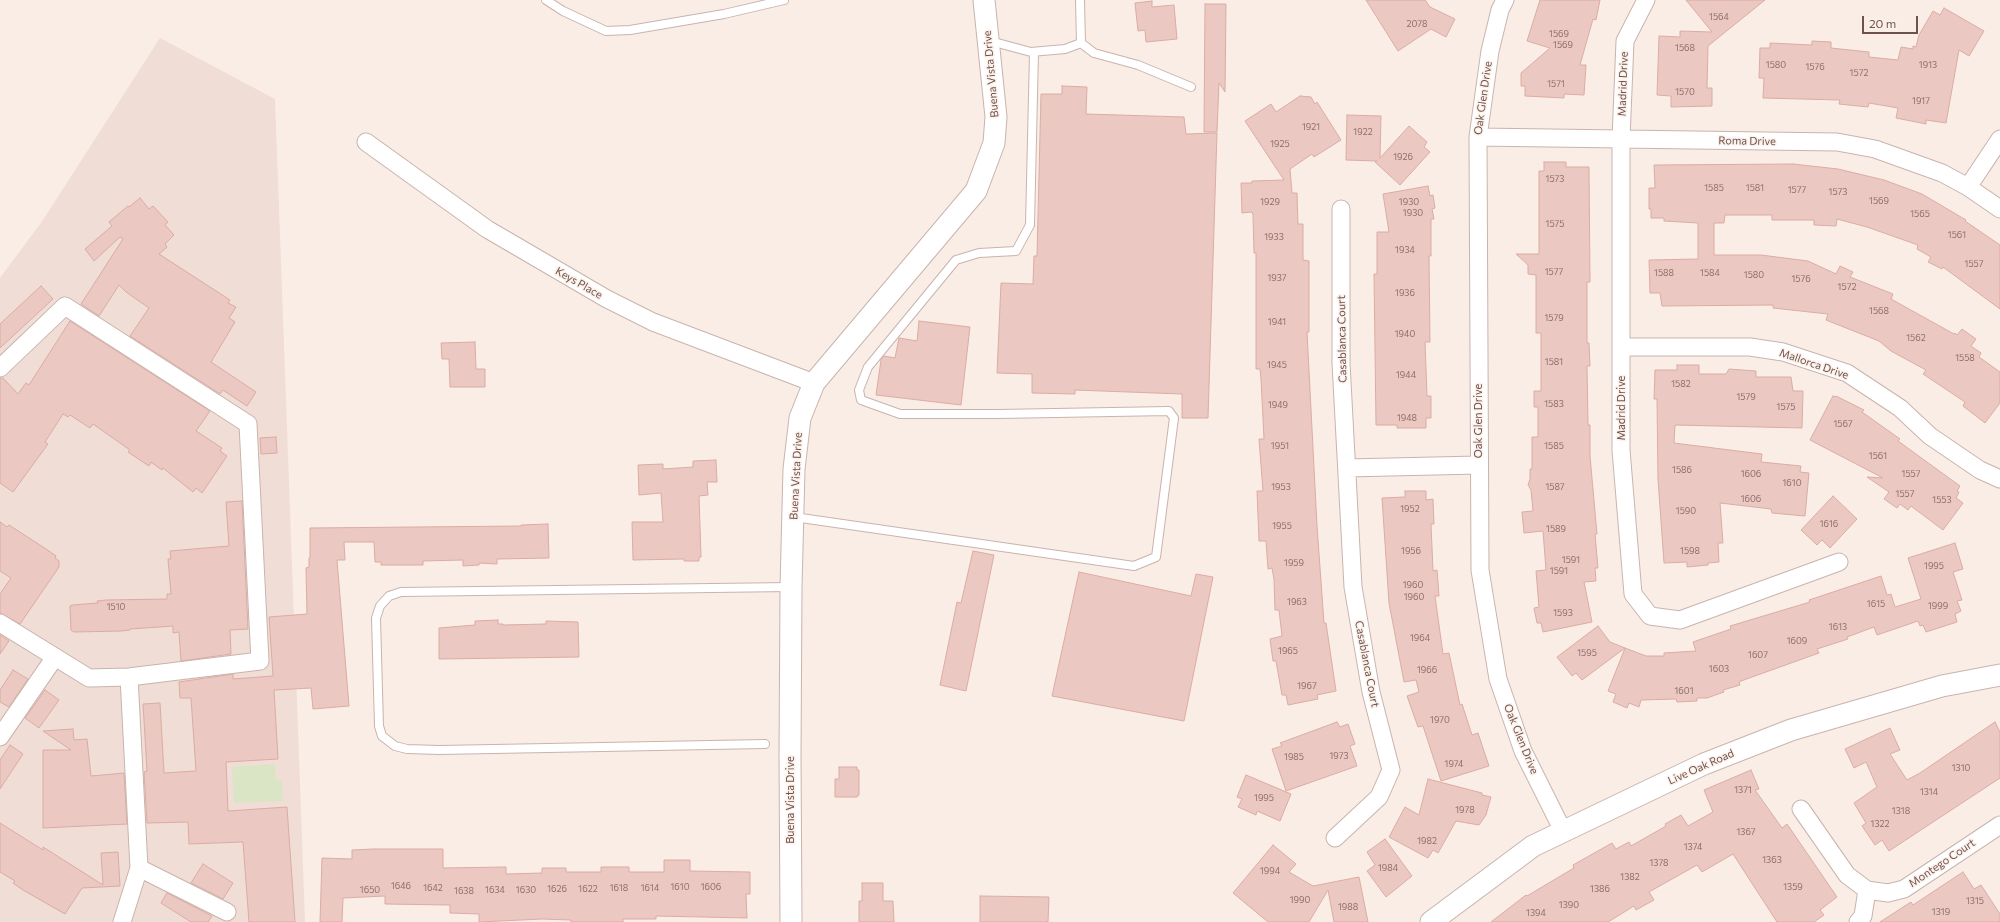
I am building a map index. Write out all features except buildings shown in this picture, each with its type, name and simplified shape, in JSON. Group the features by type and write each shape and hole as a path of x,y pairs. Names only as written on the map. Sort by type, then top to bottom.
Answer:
{"street":[{"name":"Buena Vista Drive","path":"792,922 790,756 791,587 796,447 800,418 814,383 976,191 994,143 996,117 984,0"},
{"name":"Oak Glen Drive","path":"1505,0 1500,10 1490,52 1478,137 1478,466 1480,570 1498,679 1523,751 1563,831"},
{"name":"Madrid Drive","path":"1646,0 1625,41 1621,139 1621,450 1633,594 1650,616 1680,620 1839,562"},
{"name":"Roma Drive","path":"1478,137 1837,142 1875,149 1942,173 1968,187 2000,209"},
{"path":"1968,187 2000,139"},
{"name":"Keys Place","path":"366,142 487,229 607,299 653,322 814,383"},
{"name":"Casablanca Court","path":"1335,838 1379,797 1390,770 1371,692 1353,587 1341,363 1341,210"},
{"path":"0,368 66,306 248,424 260,661 129,677 89,678 0,623"},
{"name":"Mallorca Drive","path":"1621,347 1750,347 1783,352 1847,373 1900,408 1930,436 1980,470 2000,479"},
{"path":"1347,468 1478,466"},
{"path":"0,737 54,657"},
{"name":"Live Oak Road","path":"1432,922 1533,846 1704,764 1791,730 1942,686 2000,675"},
{"path":"122,922 139,868 129,677"},
{"path":"1801,809 1847,874 1867,890 1863,916 1858,922"},
{"name":"Montego Court","path":"1867,890 1888,893 1904,889 2000,825"},
{"path":"139,868 227,912"}],"lane":[{"path":"546,0 563,11 606,31 630,30 724,14 784,0"},
{"path":"1080,0 1081,43"},
{"path":"988,41 1034,52 1065,49 1081,43"},
{"path":"1081,43 1094,53 1138,65 1191,87"},
{"path":"794,517 1134,566 1156,557 1174,418 1169,411 900,414 861,400 858,390 868,368 956,260 979,253 1016,251 1030,225 1034,52"},
{"path":"765,744 439,750 407,749 395,746 382,736 379,726 376,618 380,606 389,596 401,592 791,587"}],"shaded area":[{"path":"160,38 275,99 305,922 0,922 0,278 43,220"}],"green space":[{"path":"275,764 276,780 282,780 283,801 234,803 232,767"}]}
